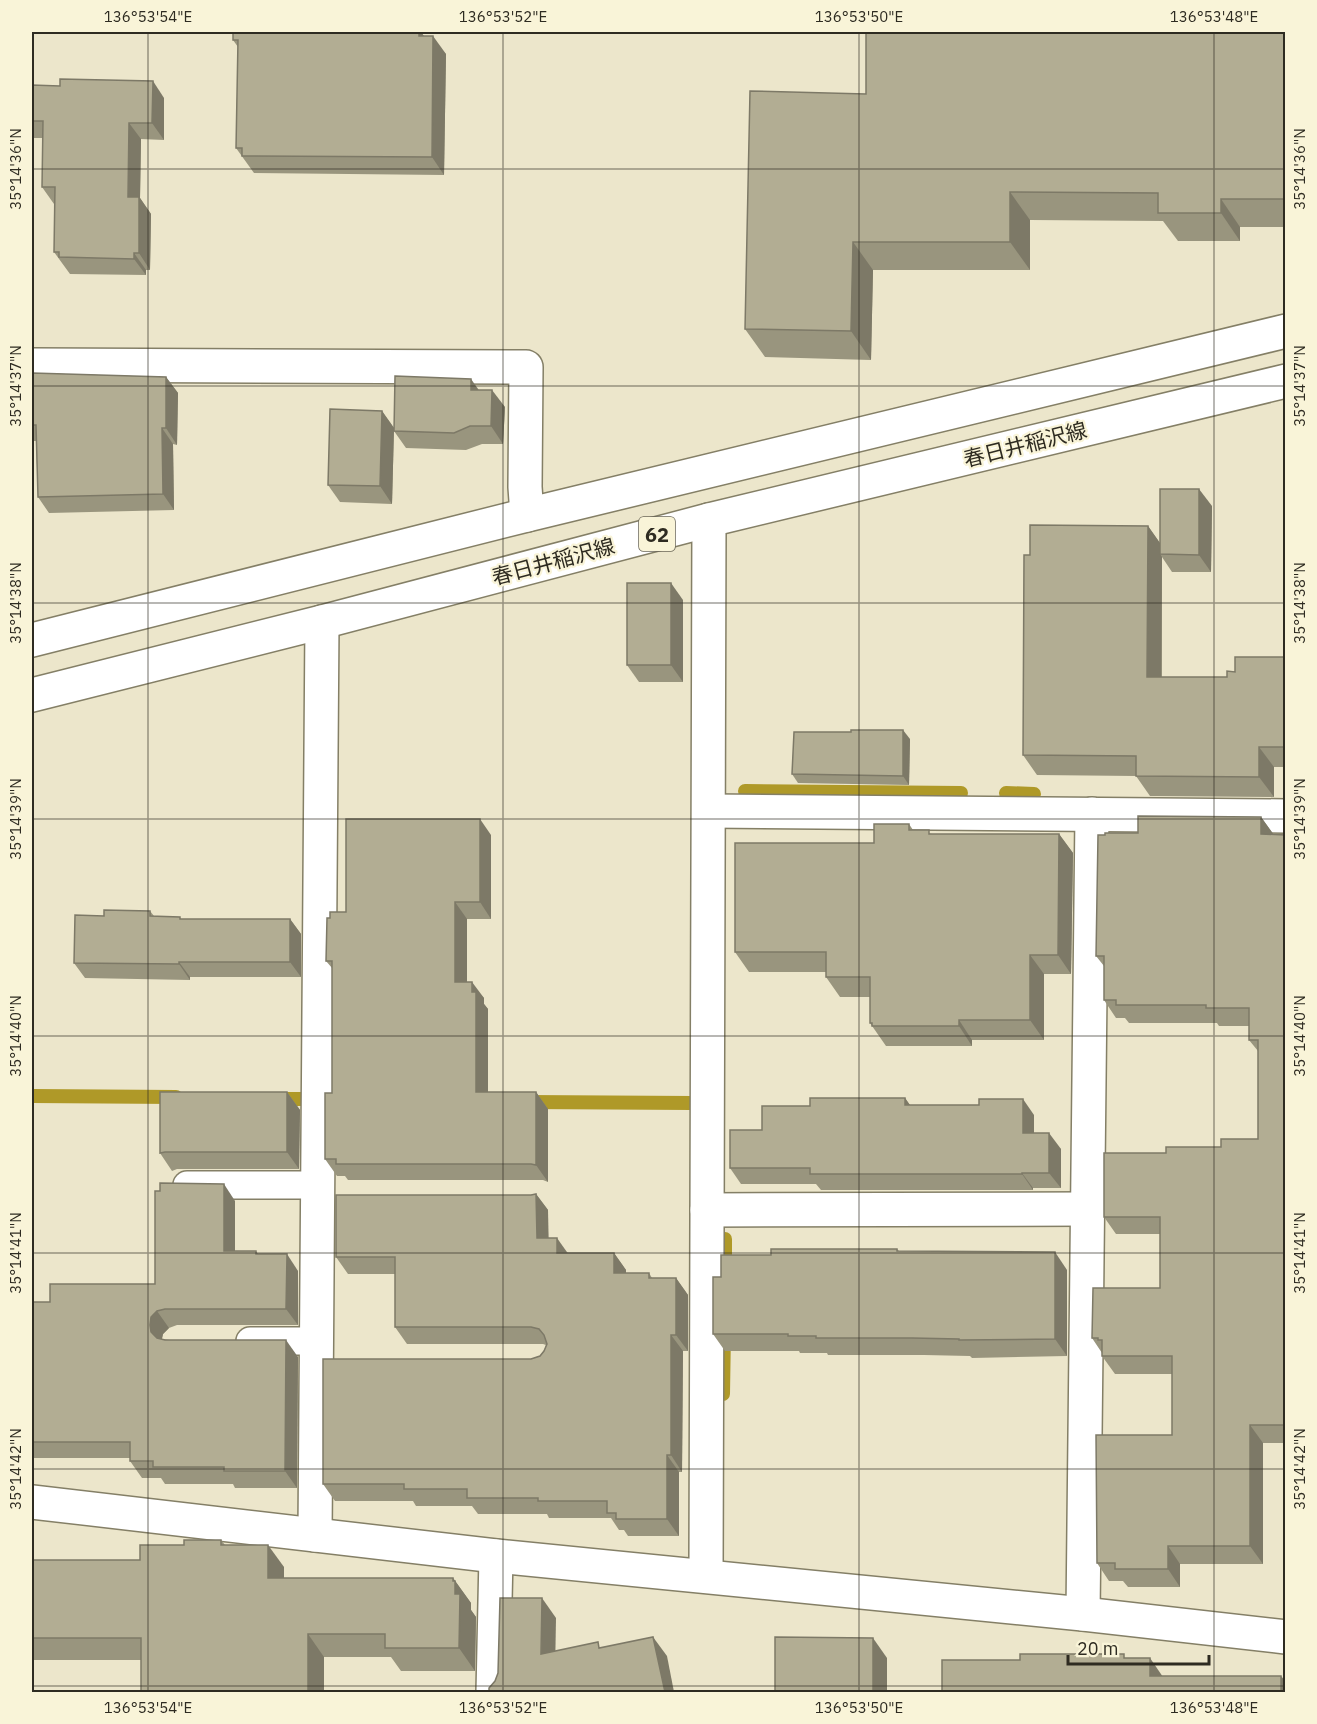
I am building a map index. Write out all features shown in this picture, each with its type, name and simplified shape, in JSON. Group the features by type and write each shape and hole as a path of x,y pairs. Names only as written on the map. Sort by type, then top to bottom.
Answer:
{"street":[{"name":"62","path":"32,640 527,516 1286,332"},
{"path":"32,364 526,367 525,487 527,516"},
{"name":"春日井稲沢線","path":"32,695 322,622 709,520 1286,381"},
{"path":"706,1576 709,520"},
{"path":"315,1535 324,1354 322,622"},
{"path":"709,811 1286,816"},
{"path":"1083,1614 1092,814"},
{"path":"707,1210 1087,1209"},
{"path":"32,1502 496,1556 1083,1614 1286,1637"},
{"path":"493,1692 496,1556"}],"lane":[{"path":"177,1185 325,1193"},
{"path":"223,1341 324,1354"}],"building":[{"path":"233,32 419,32 419,36 433,36 432,157 242,156 242,148 236,148 238,40 233,40"},
{"path":"866,32 1286,32 1286,199 1221,199 1221,213 1158,213 1158,193 1010,192 1010,242 853,242 851,331 745,329 750,91 866,94"},
{"path":"60,79 153,81 152,123 129,123 128,197 139,197 139,253 134,253 134,259 59,257 59,252 54,252 55,187 42,187 43,121 32,121 32,85 60,86"},
{"path":"32,373 166,377 166,428 162,428 163,494 38,497 36,425 32,425"},
{"path":"395,376 471,379 471,390 492,390 491,426 470,426 454,433 394,431"},
{"path":"330,409 382,411 380,486 328,485"},
{"path":"1160,489 1199,489 1199,555 1160,554"},
{"path":"1030,525 1148,526 1147,677 1227,677 1227,671 1235,672 1235,657 1286,657 1286,747 1259,747 1259,777 1136,776 1136,756 1023,755 1024,555 1030,555"},
{"path":"627,583 671,583 671,665 627,665"},
{"path":"851,730 903,730 903,776 792,774 794,732 851,732"},
{"path":"1138,816 1261,817 1261,834 1286,835 1286,1425 1250,1425 1250,1546 1168,1546 1168,1569 1115,1569 1115,1563 1097,1563 1096,1435 1172,1435 1172,1356 1102,1356 1102,1340 1092,1338 1093,1288 1160,1288 1160,1217 1104,1217 1104,1153 1166,1153 1166,1147 1221,1147 1221,1139 1258,1139 1258,1040 1249,1040 1249,1008 1206,1008 1206,1005 1116,1005 1116,1000 1104,1000 1104,956 1096,956 1098,835 1138,833"},
{"path":"346,819 480,819 480,902 455,902 455,982 472,982 472,992 476,992 476,1092 536,1092 536,1165 336,1164 336,1159 325,1159 325,1093 332,1093 332,961 326,961 327,918 330,918 330,912 346,912"},
{"path":"874,824 909,824 909,830 929,830 929,834 1059,834 1058,955 1030,955 1030,1020 959,1020 959,1026 872,1026 870,1023 870,977 826,977 826,952 735,952 735,843 874,843"},
{"path":"104,910 150,911 150,916 180,917 180,919 290,919 290,962 74,963 75,915 104,916"},
{"path":"160,1092 287,1092 287,1152 160,1153"},
{"path":"810,1098 905,1098 905,1105 979,1105 979,1099 1023,1099 1023,1133 1049,1133 1049,1173 810,1174 810,1168 730,1168 730,1130 762,1130 762,1106 810,1106"},
{"path":"160,1183 224,1184 224,1251 287,1254 286,1309 165,1309 157,1311 151,1317 150,1325 151,1332 157,1338 165,1340 286,1340 285,1471 224,1471 224,1467 153,1467 153,1461 130,1461 130,1442 32,1442 32,1302 50,1302 50,1284 155,1284 155,1191 160,1191"},
{"path":"536,1194 537,1238 557,1238 557,1253 614,1253 614,1273 649,1273 649,1278 676,1278 676,1335 671,1335 671,1455 667,1455 667,1519 616,1519 616,1513 607,1513 607,1501 467,1498 467,1489 404,1489 404,1484 323,1484 323,1359 531,1359 540,1356 547,1344 539,1329 531,1327 395,1327 395,1257 336,1257 336,1195"},
{"path":"771,1249 1055,1252 1055,1339 816,1338 816,1336 788,1336 788,1334 713,1334 713,1277 721,1277 721,1255 771,1255"},
{"path":"184,1540 221,1540 221,1545 268,1545 268,1578 453,1578 455,1594 460,1594 459,1648 385,1648 385,1634 308,1634 308,1692 141,1692 141,1638 32,1638 32,1560 140,1560 140,1545 184,1545"},
{"path":"500,1598 542,1598 541,1654 598,1642 599,1648 653,1637 665,1692 489,1692 498,1673"},
{"path":"775,1637 873,1638 873,1692 775,1692"},
{"path":"1020,1654 1124,1654 1124,1658 1150,1658 1150,1676 1281,1676 1281,1692 942,1692 942,1660 1020,1660"}],"waterway":[{"path":"745,791 961,793"},
{"path":"1006,793 1034,794"},
{"path":"32,1096 176,1097"},
{"path":"273,1099 301,1099"},
{"path":"526,1102 692,1103"},
{"path":"725,1239 725,1271"},
{"path":"723,1394 724,1332"}]}
